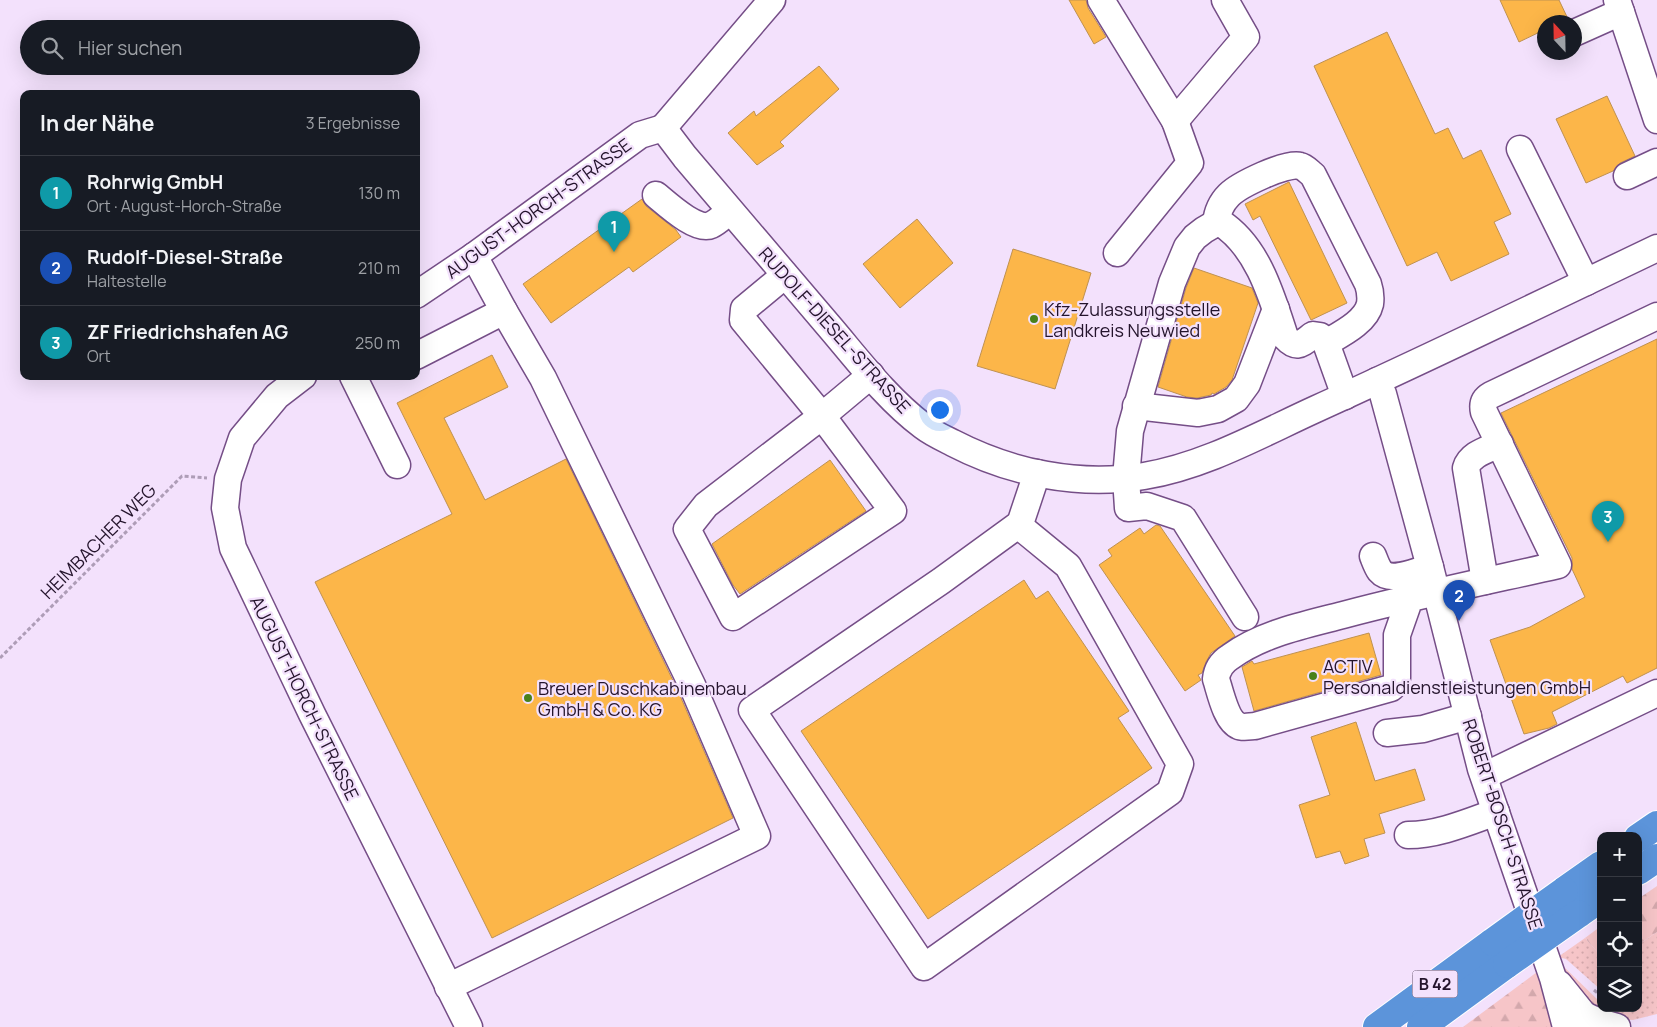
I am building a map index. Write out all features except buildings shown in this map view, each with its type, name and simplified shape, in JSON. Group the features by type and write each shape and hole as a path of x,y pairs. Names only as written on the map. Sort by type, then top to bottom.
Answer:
{"highway":[{"path":"1642,835 1657,825"},
{"path":"1642,868 1657,858"},
{"name":"B 42","path":"1377,1027 1500,953 1571,902 1597,870"},
{"name":"B 42","path":"1571,902 1597,899"},
{"name":"B 42","path":"1421,1027 1500,953"}],"street":[{"path":"663,128 772,0"},
{"path":"1101,0 1175,121 1190,163 1117,253"},
{"path":"1175,121 1246,38 1225,0"},
{"path":"1582,28 1619,6 1657,120"},
{"name":"RUDOLF-DIESEL-STRASSE","path":"663,128 730,211 871,375 925,428 981,457 1017,469 1086,479 1126,478 1163,472 1196,463 1345,396 1657,248"},
{"name":"AUGUST-HORCH-STRASSE","path":"420,292 474,256 640,135 663,128"},
{"path":"1520,150 1586,282"},
{"path":"1627,176 1657,162"},
{"path":"1326,343 1344,332 1364,315 1370,305 1368,284 1313,175 1299,165 1291,166 1273,171 1240,186 1227,197 1217,215 1221,225 1241,240 1266,280 1285,337 1291,344 1297,345 1316,335 1320,336 1326,343 1345,396"},
{"path":"656,195 700,227 710,226 730,211"},
{"path":"1221,225 1195,237 1188,247 1172,283 1130,431 1126,478 1128,508 1147,506 1183,518 1245,617"},
{"path":"448,987 756,836 692,685 543,378 474,256"},
{"path":"785,275 744,309 743,320 822,416 893,511 734,618 687,529 706,506 822,416 871,375"},
{"path":"1136,406 1198,413 1218,409 1236,399 1247,384 1276,309"},
{"path":"420,354 504,312"},
{"path":"1410,598 1397,635 1397,678 1396,684 1391,688 1255,726 1239,726 1233,722 1228,714 1216,679 1218,669 1228,658 1246,647 1286,630 1410,598 1558,565 1482,405 1485,399 1657,316"},
{"name":"AUGUST-HORCH-STRASSE","path":"298,380 277,396 242,438 228,479 225,508 233,548 312,714 469,1027"},
{"path":"356,380 397,465"},
{"name":"ROBERT-BOSCH-STRASSE","path":"1377,381 1383,394 1437,592 1484,776 1554,978 1581,1023"},
{"path":"1485,582 1466,468 1468,461 1476,454 1500,444"},
{"path":"1018,525 1068,566 1180,764 1170,792 924,967 752,710 941,581 1018,525 1037,473"},
{"path":"1373,556 1380,571 1388,576 1396,577 1430,568"},
{"path":"1484,776 1657,693"},
{"path":"1387,733 1423,729 1468,716"},
{"path":"1408,835 1442,830 1496,812"},
{"path":"1581,1023 1599,1022 1618,1027"}],"path":[{"name":"HEIMBACHER WEG","path":"0,658 182,476 228,479"}],"green space":[{"path":"1657,886 1657,932 1642,942 1642,922 1642,896"},
{"path":"1597,929 1597,952 1585,938"},
{"path":"1657,932 1657,1014 1633,1020 1618,1019 1617,1012 1642,1012 1642,942"},
{"path":"1585,938 1597,952 1597,986 1566,959 1558,957"},
{"path":"1561,964 1597,999 1597,1008 1572,990"},
{"path":"1537,972 1554,1027 1463,1027"}],"place":[{"name":"Rohrwig GmbH","path":"614,252"},
{"name":"Kfz-Zulassungsstelle Landkreis Neuwied","path":"1034,319"},
{"name":"ZF Friedrichshafen AG","path":"1608,542"},
{"name":"Rudolf-Diesel-Straße","path":"1459,621"},
{"name":"ACTIV Personaldienstleistungen GmbH","path":"1313,676"},
{"name":"Breuer Duschkabinenbau GmbH & Co. KG","path":"528,698"}]}
